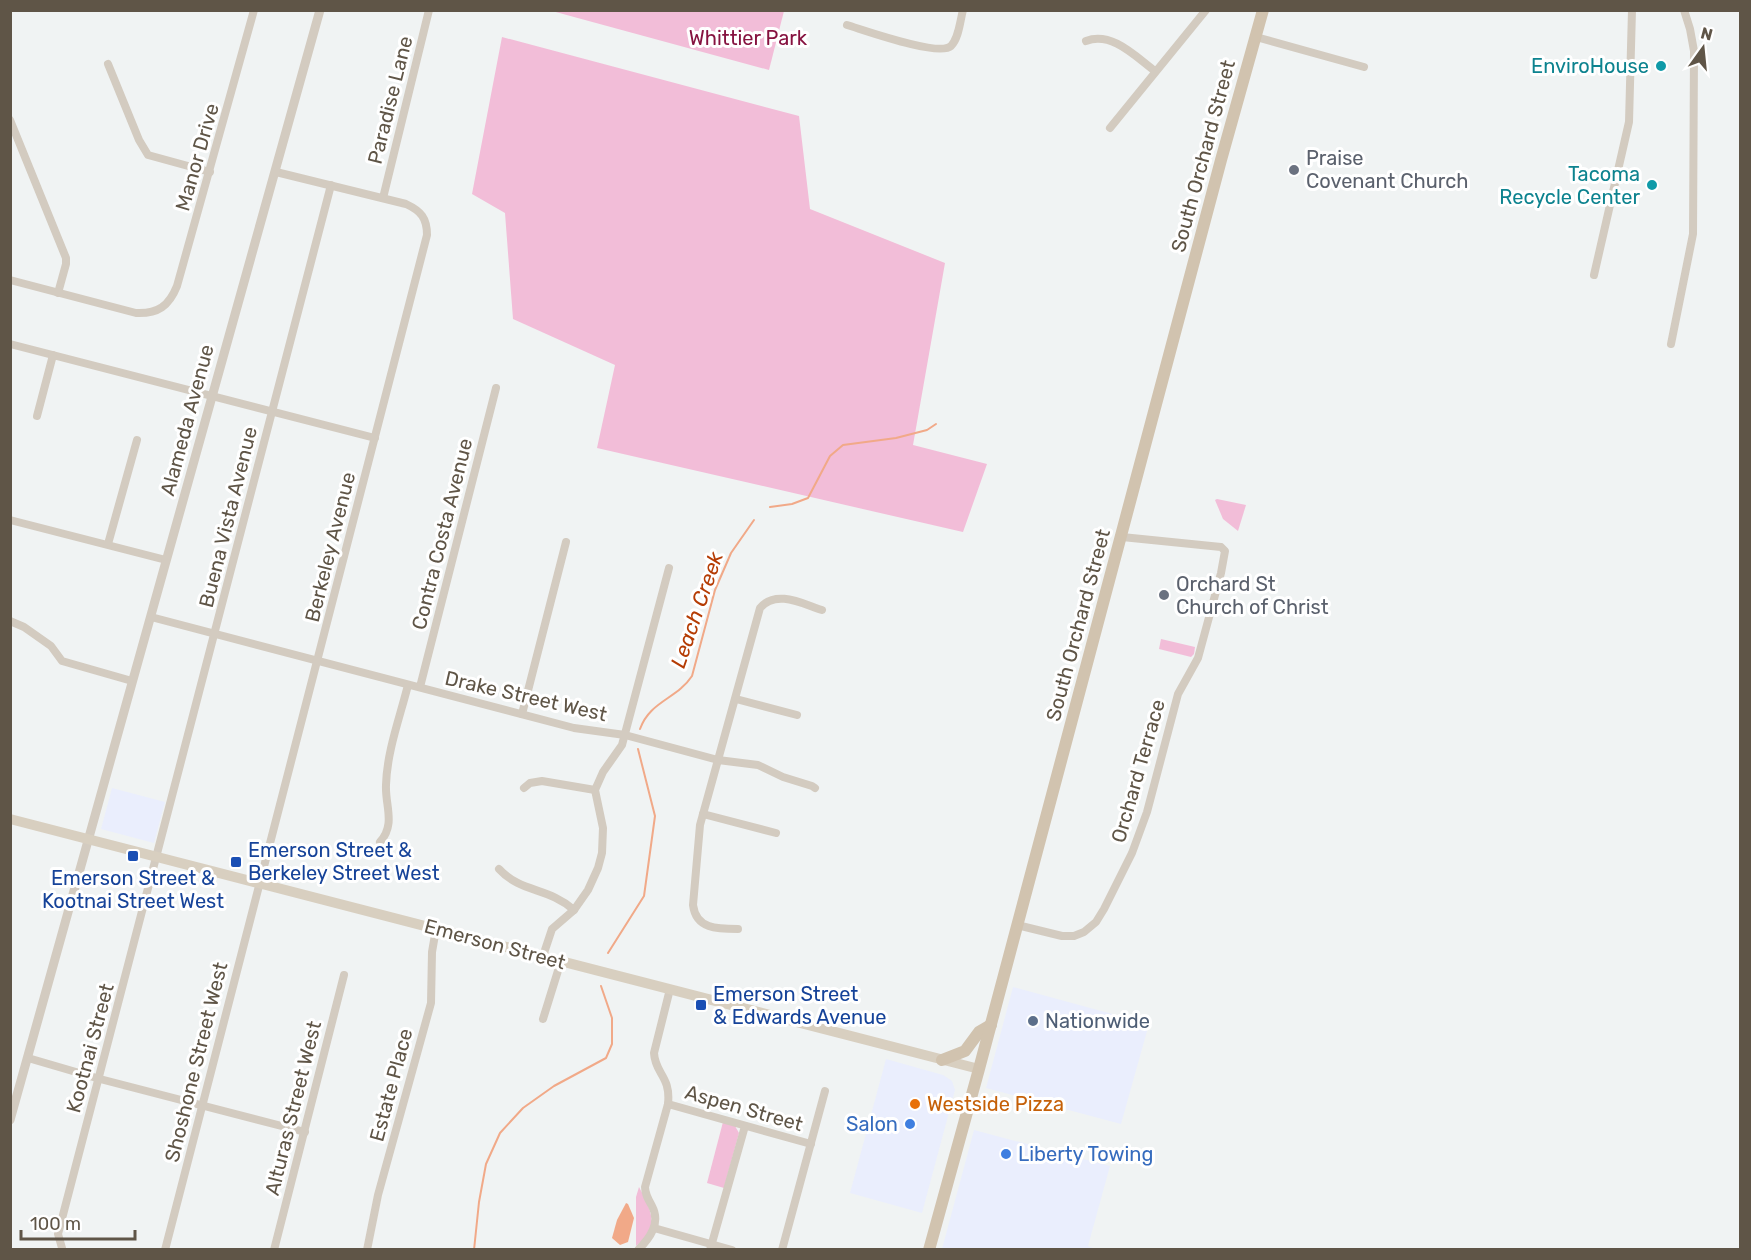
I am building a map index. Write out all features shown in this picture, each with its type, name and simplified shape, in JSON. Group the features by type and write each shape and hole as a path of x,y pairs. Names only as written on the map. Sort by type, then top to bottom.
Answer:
{"main road":[{"name":"South Orchard Street","path":"929,1250 1263,10"},
{"name":"Emerson Street","path":"10,819 979,1069"},
{"path":"942,1060 965,1051 979,1032 991,1025"}],"street":[{"name":"Manor Drive","path":"58,293 136,313 150,312 170,302 177,286 210,172 254,10"},
{"name":"Alameda Avenue","path":"10,1120 320,10"},
{"name":"Paradise Lane","path":"383,198 429,10"},
{"path":"847,26 907,43 934,49 946,49 953,44 956,38 963,10"},
{"path":"1110,128 1206,10"},
{"path":"1594,275 1629,122 1632,10"},
{"path":"1671,344 1693,234 1694,51 1684,10"},
{"path":"1256,37 1364,67"},
{"path":"1086,41 1102,38 1116,43 1155,71"},
{"path":"108,64 139,140 148,155 210,172"},
{"path":"10,120 66,258 58,293 10,280"},
{"path":"276,172 383,198"},
{"name":"Buena Vista Avenue","path":"157,857 331,186"},
{"name":"Berkeley Avenue","path":"258,882 427,235 425,219 411,207 383,198"},
{"path":"10,344 375,438"},
{"path":"37,416 53,355"},
{"name":"Contra Costa Avenue","path":"420,687 496,388"},
{"path":"108,544 137,440"},
{"path":"10,520 166,560"},
{"name":"Orchard Terrace","path":"1017,925 1062,936 1074,936 1084,932 1096,922 1132,853 1147,812 1178,694 1196,666 1225,555 1221,547 1122,537"},
{"path":"522,714 566,542"},
{"path":"543,956 552,929 573,910 588,890 598,868 602,853 603,828 595,790 603,772 619,751 625,735 669,568"},
{"path":"738,929 721,929 703,924 693,912 697,842 703,814 758,611 769,600 780,598 822,610"},
{"path":"151,617 408,685 387,771 385,787 389,822 385,836 380,842"},
{"path":"10,621 24,627 51,646 62,661 132,681"},
{"name":"Drake Street West","path":"408,685 574,728 625,735 718,760 758,765 814,788"},
{"path":"736,699 797,715"},
{"path":"524,788 530,783 542,781 595,790"},
{"path":"703,814 776,833"},
{"name":"Kootnai Street","path":"62,1248 58,1233 157,857"},
{"path":"499,869 515,884 555,896 573,910"},
{"name":"Shoshone Street West","path":"165,1250 258,882"},
{"name":"Estate Place","path":"367,1250 378,1195 431,1003 432,952 436,929"},
{"path":"543,1019 561,961"},
{"name":"Alturas Street West","path":"274,1250 344,975"},
{"path":"638,1250 649,1239 654,1228 654,1212 645,1187 668,1104 667,1082 655,1062 654,1053 670,989"},
{"path":"28,1058 99,1079 305,1132"},
{"path":"782,1250 825,1091"},
{"name":"Aspen Street","path":"668,1104 811,1144"},
{"path":"711,1247 745,1126"},
{"path":"654,1228 711,1247 732,1250"}],"shaded area":[{"path":"112,788 165,802 154,843 101,829"},
{"path":"1013,987 1149,1024 1121,1124 986,1088"},
{"path":"886,1059 943,1075 952,1081 955,1090 922,1213 850,1193"},
{"path":"974,1130 1110,1166 1088,1246 1093,1249 942,1249"},
{"path":"626,1203 634,1218 628,1242 620,1245 612,1238 617,1220"}],"green space":[{"name":"Whittier Park","path":"552,11 784,11 769,70"},
{"path":"502,37 799,116 810,209 945,263 913,445 987,464 963,532 597,448 615,365 513,319 505,213 472,194"},
{"path":"1215,500 1246,505 1238,531 1223,519"},
{"path":"1161,639 1195,647 1194,654 1191,657 1159,649"},
{"path":"723,1122 735,1126 739,1133 724,1188 707,1183"},
{"path":"639,1187 650,1211 651,1225 644,1239 636,1246 636,1197"}],"waterway":[{"name":"Leach Creek","path":"770,507 792,504 808,498 830,456 843,445 896,438 927,430 936,424"},
{"name":"Leach Creek","path":"640,729 650,712 679,690 692,676 715,590 731,553 754,520"},
{"name":"Leach Creek","path":"608,953 644,896 655,816 638,749"},
{"name":"Leach Creek","path":"474,1250 486,1164 500,1133 523,1108 554,1086 606,1058 612,1044 612,1018 601,986"}],"place":[{"name":"EnviroHouse","path":"1661,66"},
{"name":"Praise Covenant Church","path":"1294,170"},
{"name":"Tacoma Recycle Center","path":"1652,185"},
{"name":"Orchard St Church of Christ","path":"1164,595"},
{"name":"Emerson Street & Kootnai Street West","path":"133,856"},
{"name":"Emerson Street & Berkeley Street West","path":"236,862"},
{"name":"Emerson Street & Edwards Avenue","path":"701,1005"},
{"name":"Nationwide","path":"1033,1021"},
{"name":"Westside Pizza","path":"915,1104"},
{"name":"Salon","path":"910,1124"},
{"name":"Liberty Towing","path":"1006,1154"}]}
